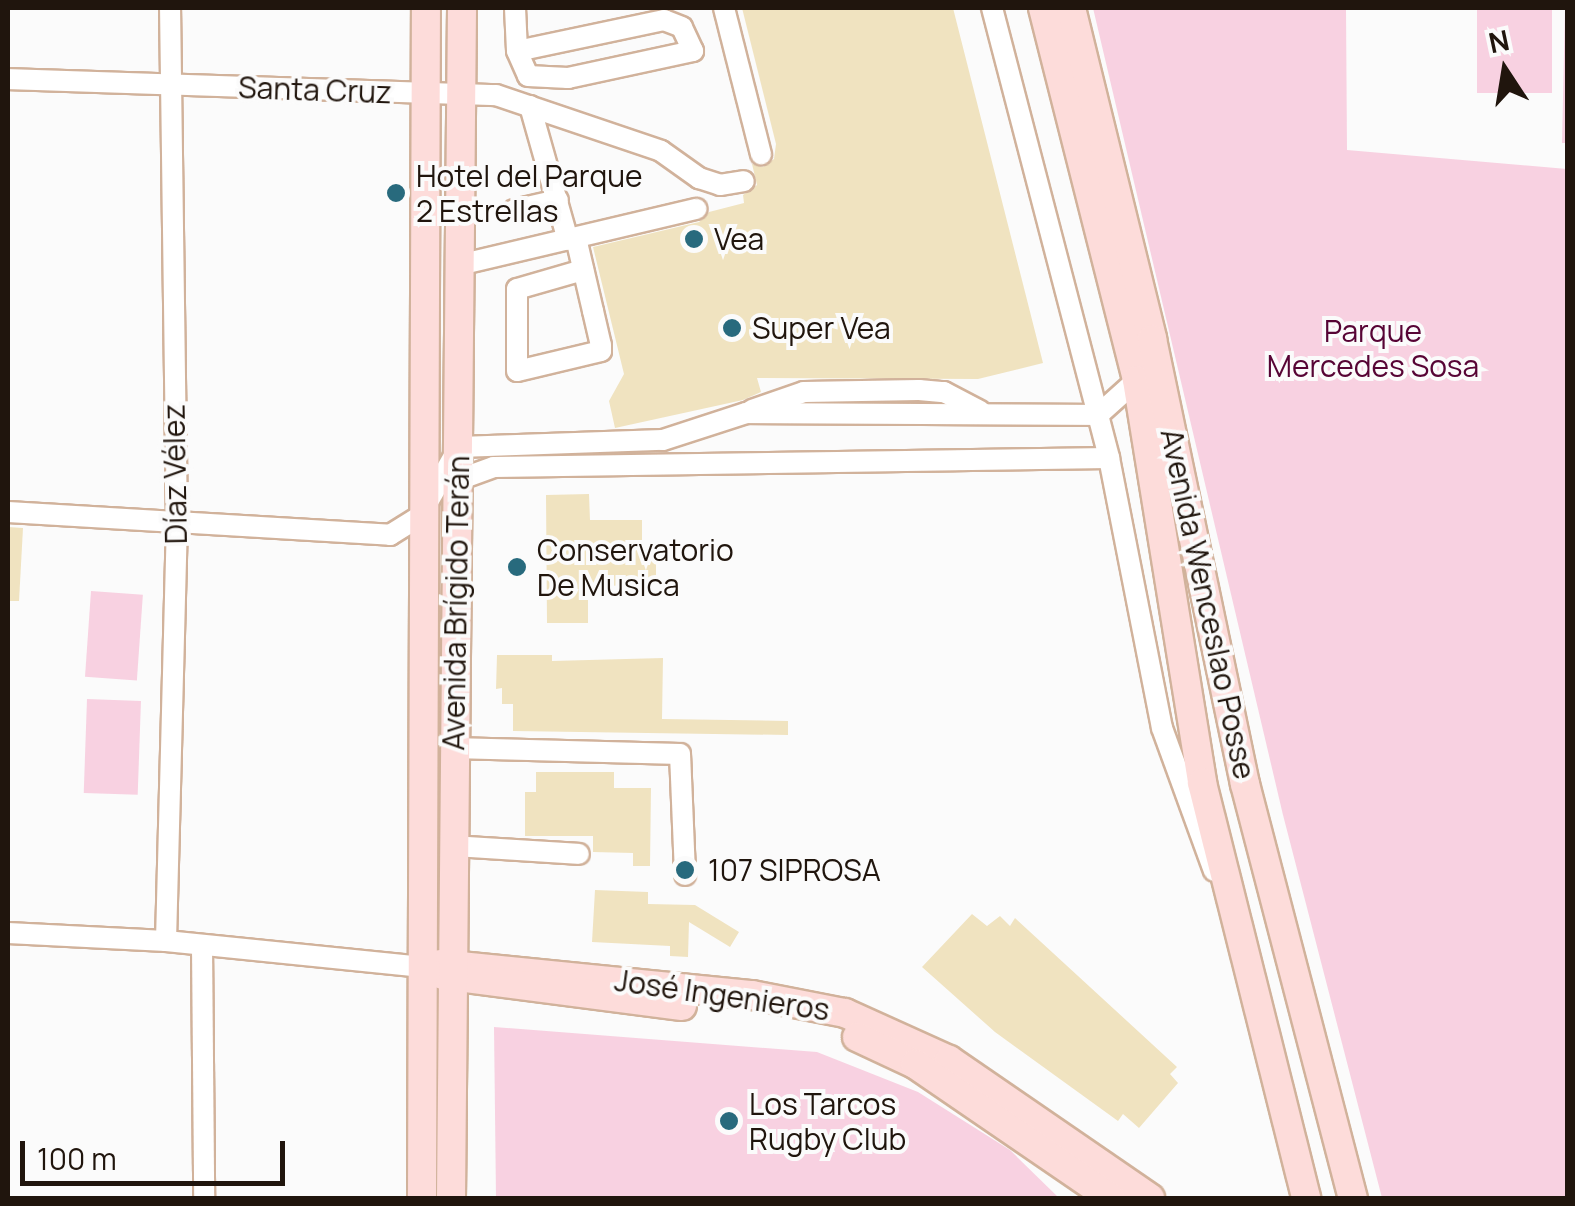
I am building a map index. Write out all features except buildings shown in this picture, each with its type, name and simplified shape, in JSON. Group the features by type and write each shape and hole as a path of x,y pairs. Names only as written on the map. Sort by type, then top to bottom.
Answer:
{"main road":[{"name":"Avenida Brígido Terán","path":"422,1198 420,516 426,8"},
{"name":"Avenida Brígido Terán","path":"451,1198 462,8"},
{"path":"1043,8 1138,380 1196,752 1236,928 1306,1198"},
{"name":"Avenida Wenceslao Posse","path":"1071,8 1294,978 1353,1198"},
{"path":"454,884 478,942 533,979"},
{"name":"José Ingenieros","path":"422,967 800,1002 890,1029 987,1084 1150,1198"},
{"path":"1294,978 1302,1058 1336,1198"},
{"path":"452,1077 466,1020 476,1005 533,979"},
{"name":"José Ingenieros","path":"533,979 839,1030 915,1064 1112,1198"},
{"path":"1282,1114 1288,1198"}],"street":[{"name":"Díaz Vélez","path":"166,940 177,526 170,8"},
{"path":"515,8 517,51 528,76 547,80 693,51 682,27 647,22"},
{"path":"517,51 647,22 684,8"},
{"path":"992,8 1109,458 1172,766 1236,928"},
{"path":"721,11 761,154"},
{"name":"Santa Cruz","path":"8,79 461,93 536,108 662,151 698,178 720,186 744,181"},
{"path":"536,108 558,200 583,270 601,345 598,356 517,371 517,289 583,270"},
{"path":"514,210 558,200"},
{"path":"459,265 696,209"},
{"path":"8,512 177,526 390,535 420,516 459,447 663,440 746,413 1098,415 1138,380"},
{"path":"458,480 494,467 1109,458"},
{"path":"454,748 680,754 685,875"},
{"path":"454,846 579,854"},
{"name":"José Ingenieros","path":"8,933 166,940 422,967"},
{"path":"202,945 204,1198"}],"green space":[{"name":"Parque Mercedes Sosa","path":"1093,8 1346,8 1347,150 1567,169 1567,1198 1382,1198 1283,815"},
{"path":"1477,8 1552,8 1552,93 1477,93"},
{"path":"1565,8 1567,143 1562,143"},
{"path":"91,591 143,595 137,680 85,677"},
{"path":"87,699 141,701 138,795 84,793"},
{"name":"Los Tarcos Rugby Club","path":"494,1027 817,1052 918,1092 1010,1150 1059,1198 496,1198"}],"place":[{"name":"Hotel del Parque 2 Estrellas","path":"396,193"},
{"name":"Vea","path":"694,239"},
{"name":"Super Vea","path":"732,328"},
{"name":"Conservatorio De Musica","path":"517,567"},
{"name":"107 SIPROSA","path":"685,870"},
{"name":"Los Tarcos Rugby Club","path":"729,1121"}]}
